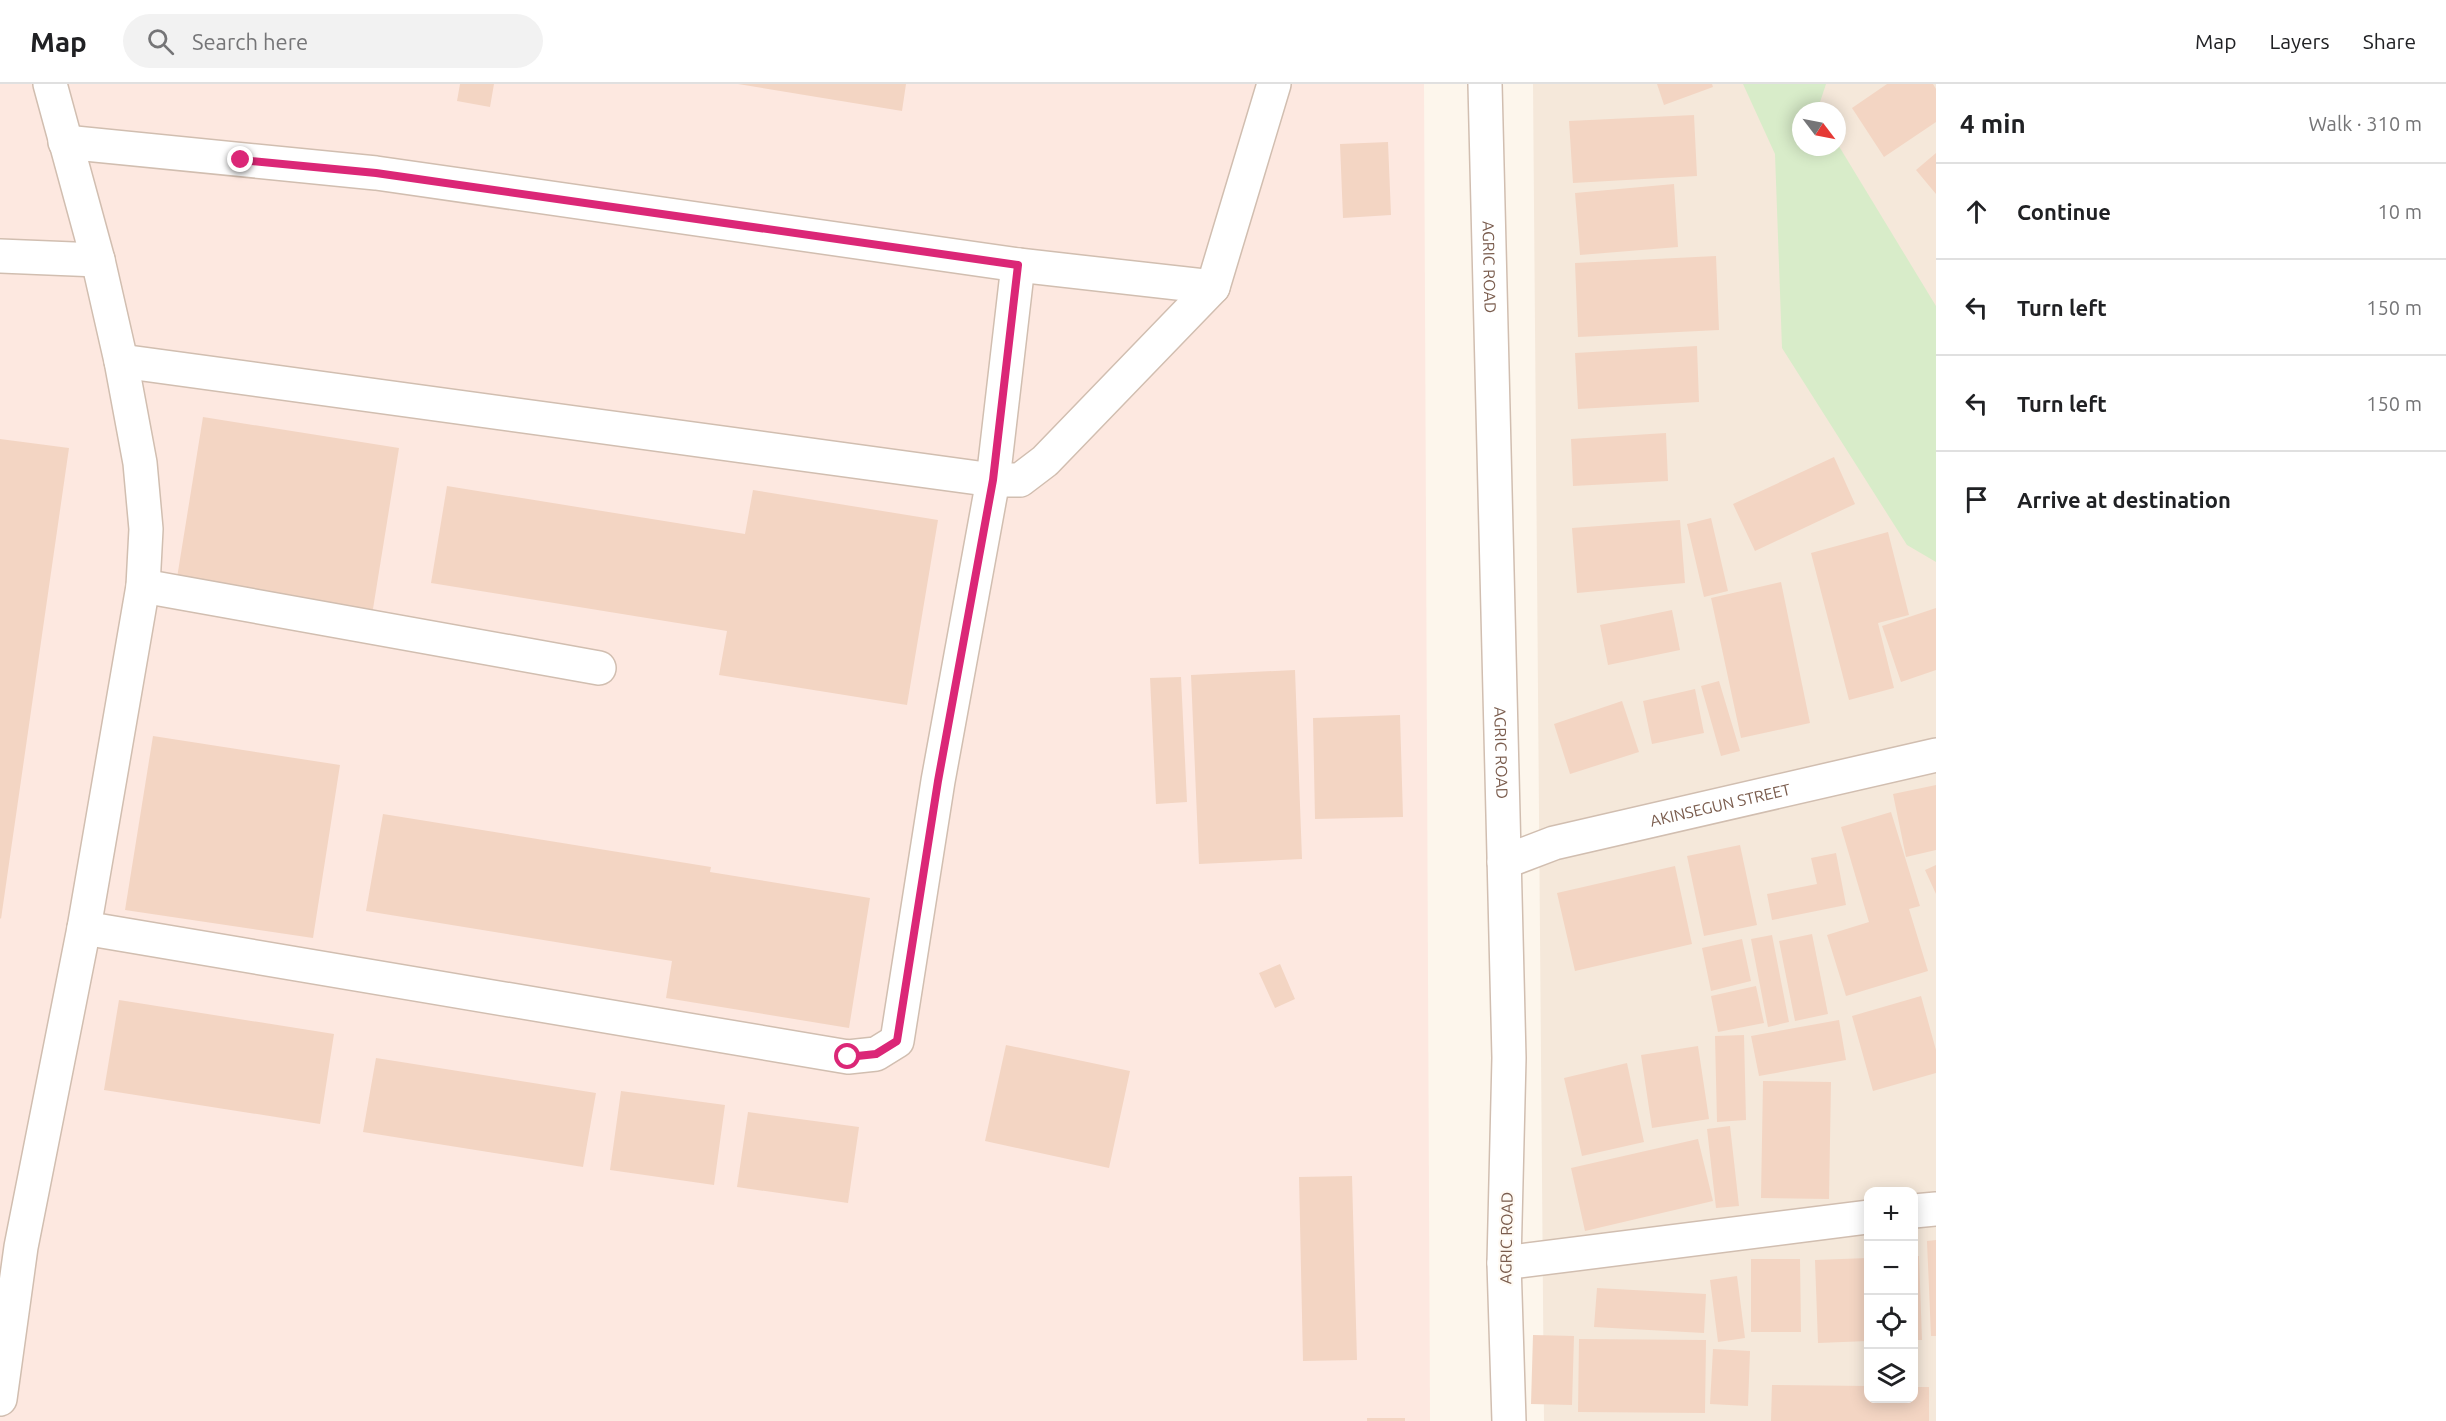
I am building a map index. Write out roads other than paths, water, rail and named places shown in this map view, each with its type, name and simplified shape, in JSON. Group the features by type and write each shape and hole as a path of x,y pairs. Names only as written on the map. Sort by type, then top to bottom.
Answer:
{"street":[{"path":"0,1399 21,1247 84,928 143,586 146,529 140,463 121,361 98,260 50,84"},
{"path":"121,361 993,480 1020,480 1045,461 1213,287 1274,84"},
{"name":"AGRIC ROAD","path":"1485,84 1509,1058 1504,1263 1509,1421"},
{"path":"65,142 376,173 1018,265 1213,287"},
{"path":"0,255 98,260"},
{"path":"84,928 848,1057 876,1054 897,1041 938,781 993,480 1018,265"},
{"path":"143,586 599,668"},
{"name":"AKINSEGUN STREET","path":"1504,862 1554,843 1936,755"},
{"path":"1918,1211 1936,1209"},
{"path":"1504,1263 1864,1218"}]}
